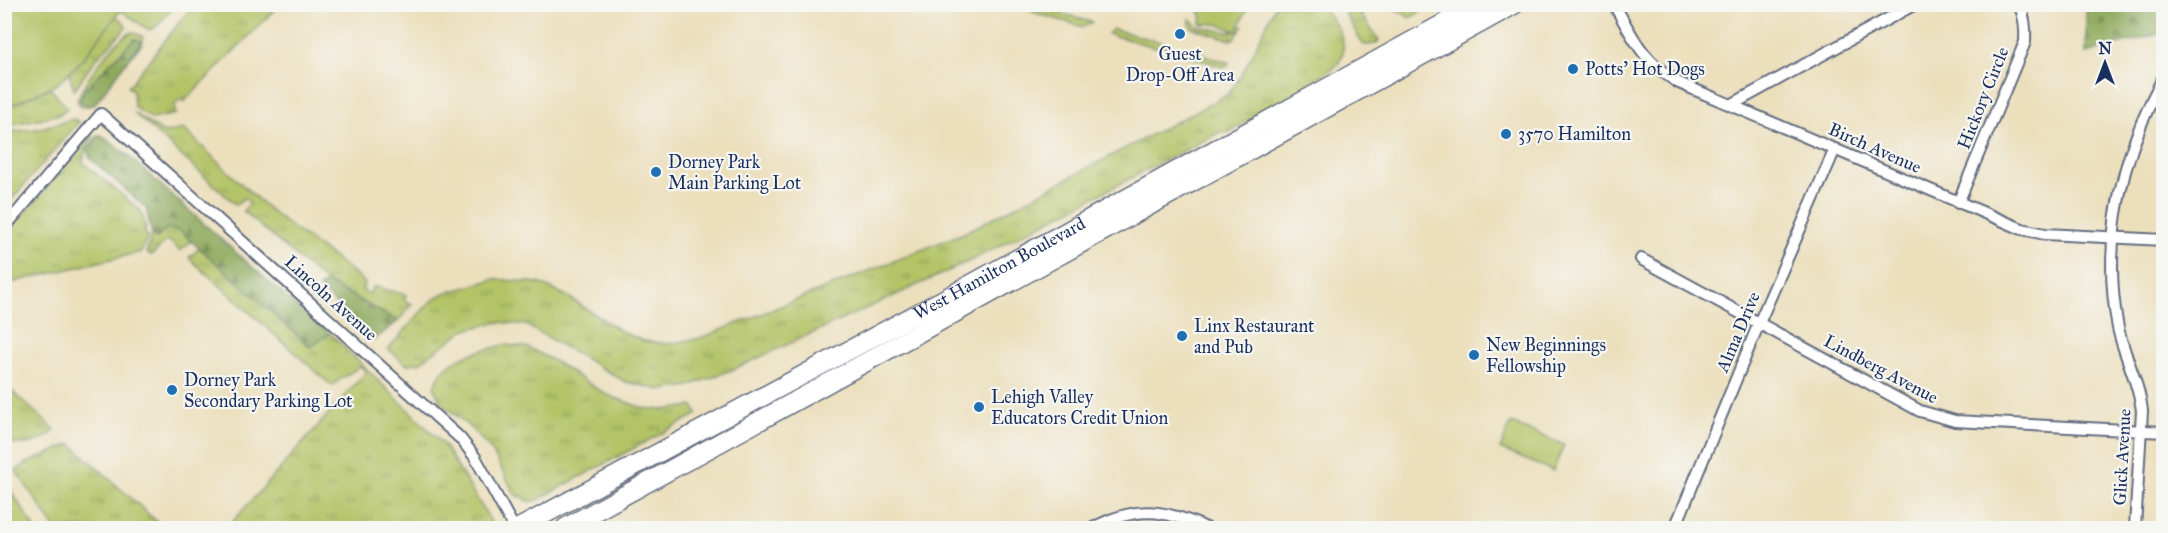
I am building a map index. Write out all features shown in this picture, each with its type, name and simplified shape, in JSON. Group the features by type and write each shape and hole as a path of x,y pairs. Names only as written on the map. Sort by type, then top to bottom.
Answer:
{"main road":[{"name":"West Hamilton Boulevard","path":"519,528 946,298 1479,4"},
{"name":"West Hamilton Boulevard","path":"565,528 1515,4"}],"street":[{"name":"Birch Avenue","path":"1614,4 1636,44 1648,60 1662,73 1679,83 1958,203 2022,229 2045,234 2163,240"},
{"path":"1731,105 1915,4"},
{"name":"Hickory Circle","path":"1958,203 2025,42 2024,15 2019,4"},
{"name":"Glick Avenue","path":"2135,528 2142,411 2140,396 2127,360 2113,300 2112,237 2127,159 2141,122 2163,76"},
{"name":"Lincoln Avenue","path":"4,228 102,114 460,438 475,457 514,528"},
{"name":"Alma Drive","path":"1675,528 1759,323 1835,149"},
{"name":"Lindberg Avenue","path":"1641,259 1920,411 1939,418 1955,422 2163,432"},
{"path":"1093,528 1117,517 1150,512 1167,513 1206,528"}],"green space":[{"path":"5,4 125,5 81,61 57,84 5,108"},
{"path":"1197,4 1249,5 1237,31 1218,25 1200,23 1202,18"},
{"path":"125,5 175,5 156,27 149,30 120,10"},
{"path":"193,5 279,5 184,102 182,98 174,106 176,114 152,119 134,107 133,90 128,87"},
{"path":"1276,5 1321,5 1337,28 1343,44 1340,60 1334,68 1228,133 1222,131 972,260 734,369 689,386 661,390 626,382 526,325 499,322 464,330 419,363 406,364 388,349 429,303 442,294 495,279 539,283 567,296 622,332 644,341 668,344 701,338 966,232 1227,95 1247,64"},
{"path":"1340,5 1354,5 1379,40 1376,44 1365,45 1361,41"},
{"path":"1388,5 1432,5 1410,18"},
{"path":"2086,5 2163,5 2163,33 2086,53"},
{"path":"1036,6 1092,23 1083,27 1032,12 1031,9"},
{"path":"116,16 124,22 126,28 95,60 74,90 69,73"},
{"path":"1190,19 1197,26 1227,32 1237,31 1239,25 1243,26 1231,40 1193,28 1190,26"},
{"path":"1113,29 1168,44 1168,46 1162,49 1108,34"},
{"path":"133,32 143,37 142,44 130,58 131,53 141,41 123,54 93,83 80,101 87,106 81,107 77,100 86,82 117,42"},
{"path":"134,39 142,41 94,105 87,106 80,101 85,89"},
{"path":"1187,51 1229,63 1223,67 1185,55"},
{"path":"50,88 67,108 61,114 5,126 5,108"},
{"path":"134,113 164,133 184,129 276,215 365,283 362,290 370,294 373,287 377,287 406,295 404,300 412,304 398,321 326,282 243,211 250,203 244,198 236,205"},
{"path":"74,119 79,122 5,207 5,132 36,129"},
{"path":"99,135 125,153 308,317 330,333 311,347 180,231 167,228 157,238 152,234 146,208 90,158 87,149"},
{"path":"93,137 85,147 83,163 140,210 146,229 144,232 148,237 141,252 5,284 4,236 85,140"},
{"path":"167,228 180,231 192,241 180,251 168,240 152,255 146,253 152,234 157,238"},
{"path":"200,247 310,347 330,333 444,445 491,522 487,528 227,528 366,372 360,366 332,386 189,258"},
{"path":"326,282 398,321 374,340 319,288"},
{"path":"504,345 527,347 554,361 605,394 642,408 662,410 693,406 698,414 535,501 527,501 521,495 518,497 514,493 492,451 471,428 441,403 434,388 438,377 453,362 473,353"},
{"path":"5,385 55,430 32,443 5,442"},
{"path":"1511,423 1564,445 1553,471 1500,449"},
{"path":"71,444 164,528 55,528 16,471 25,464"},
{"path":"5,482 35,528 5,528"}],"place":[{"name":"Guest Drop-Off Area","path":"1180,34"},
{"name":"Potts' Hot Dogs","path":"1573,69"},
{"name":"3570 Hamilton","path":"1506,134"},
{"name":"Dorney Park Main Parking Lot","path":"656,172"},
{"name":"Linx Restaurant and Pub","path":"1182,336"},
{"name":"New Beginnings Fellowship","path":"1474,355"},
{"name":"Dorney Park Secondary Parking Lot","path":"172,390"},
{"name":"Lehigh Valley Educators Credit Union","path":"979,407"}]}
